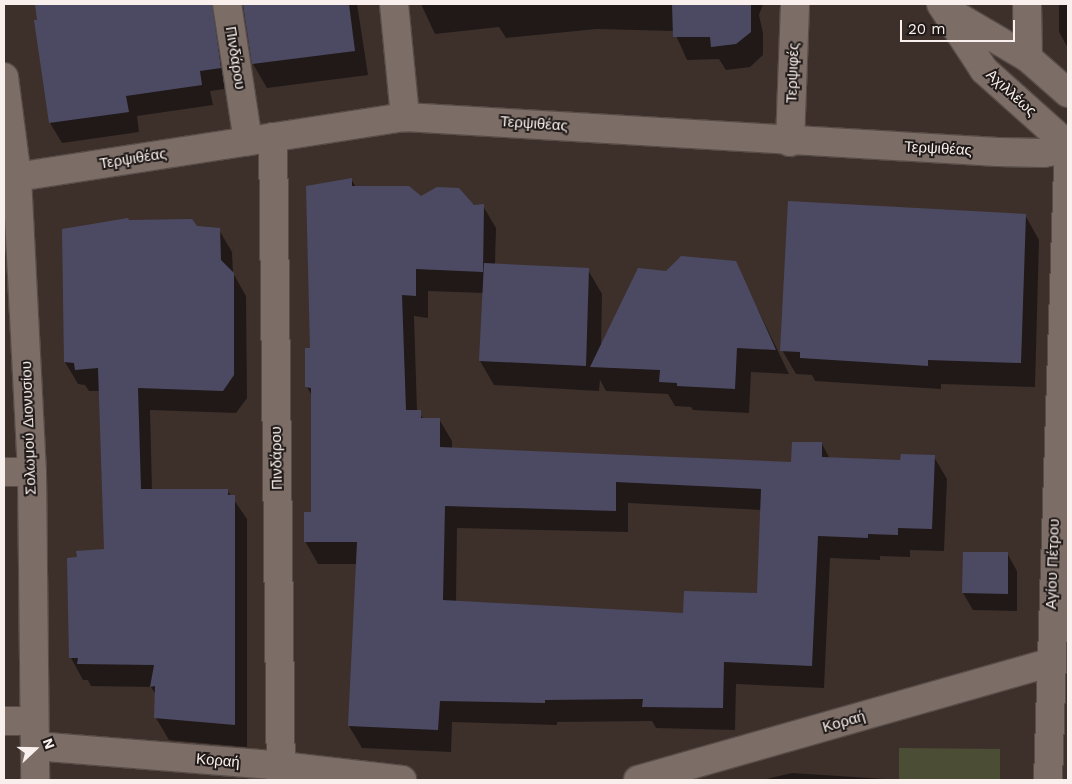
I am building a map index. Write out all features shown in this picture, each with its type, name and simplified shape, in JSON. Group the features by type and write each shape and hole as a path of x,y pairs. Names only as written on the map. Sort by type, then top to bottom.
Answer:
{"street":[{"name":"Πινδάρου","path":"227,4 260,139 281,773"},
{"path":"394,4 405,117"},
{"name":"Τερψιφές","path":"790,142 795,4"},
{"path":"1027,4 1028,58"},
{"name":"Αχιλλέως","path":"943,6 1028,58 1068,92"},
{"name":"Αχιλλέως","path":"943,6 984,70 1068,147"},
{"name":"Σολωμού Διονυσίου","path":"4,77 32,472 35,780"},
{"name":"Τερψιθέας","path":"10,178 405,117 790,142 998,152 1043,153 1068,147"},
{"name":"Αγίου Πέτρου","path":"1048,780 1050,663 1068,168"},
{"path":"4,472 32,472"},
{"name":"Κοραή","path":"638,780 1050,663"},
{"name":"Κοραή","path":"4,721 34,733 281,773 402,780"}],"green space":[{"path":"899,748 1000,749 1000,780 899,780"}],"building":[{"path":"35,4 212,4 221,68 200,71 202,85 126,96 129,112 49,123 34,20 37,20"},
{"path":"243,4 349,4 355,51 252,64"},
{"path":"672,4 751,4 751,32 736,44 711,47 710,37 673,37"},
{"path":"352,178 352,186 409,186 421,196 437,187 459,188 474,205 484,204 483,272 416,269 416,296 402,295 406,410 421,410 421,418 440,418 440,447 791,462 792,442 822,442 822,457 900,460 901,454 935,455 932,529 898,528 898,535 868,534 868,538 818,536 812,666 724,662 723,708 642,707 643,699 545,700 545,703 440,701 438,730 348,726 357,542 304,542 304,512 311,512 311,388 305,387 305,348 310,348 306,186","holes":["616,482 761,489 757,593 684,591 683,613 443,600 445,506 616,511"]},
{"path":"788,201 1026,214 1021,363 928,360 928,366 800,358 800,352 780,351"},
{"path":"128,218 129,220 192,219 197,226 220,228 221,260 234,273 234,375 223,391 138,388 141,489 228,489 228,495 235,495 235,725 154,718 155,686 150,687 154,665 77,664 78,658 69,658 67,558 77,557 76,551 104,549 98,368 75,370 74,363 64,362 62,229"},
{"path":"681,256 736,261 776,350 737,348 735,389 677,386 677,383 659,382 660,370 590,367 638,268 666,271"},
{"path":"484,263 589,268 586,366 479,361"},
{"path":"963,552 1008,552 1008,594 962,593"}]}
